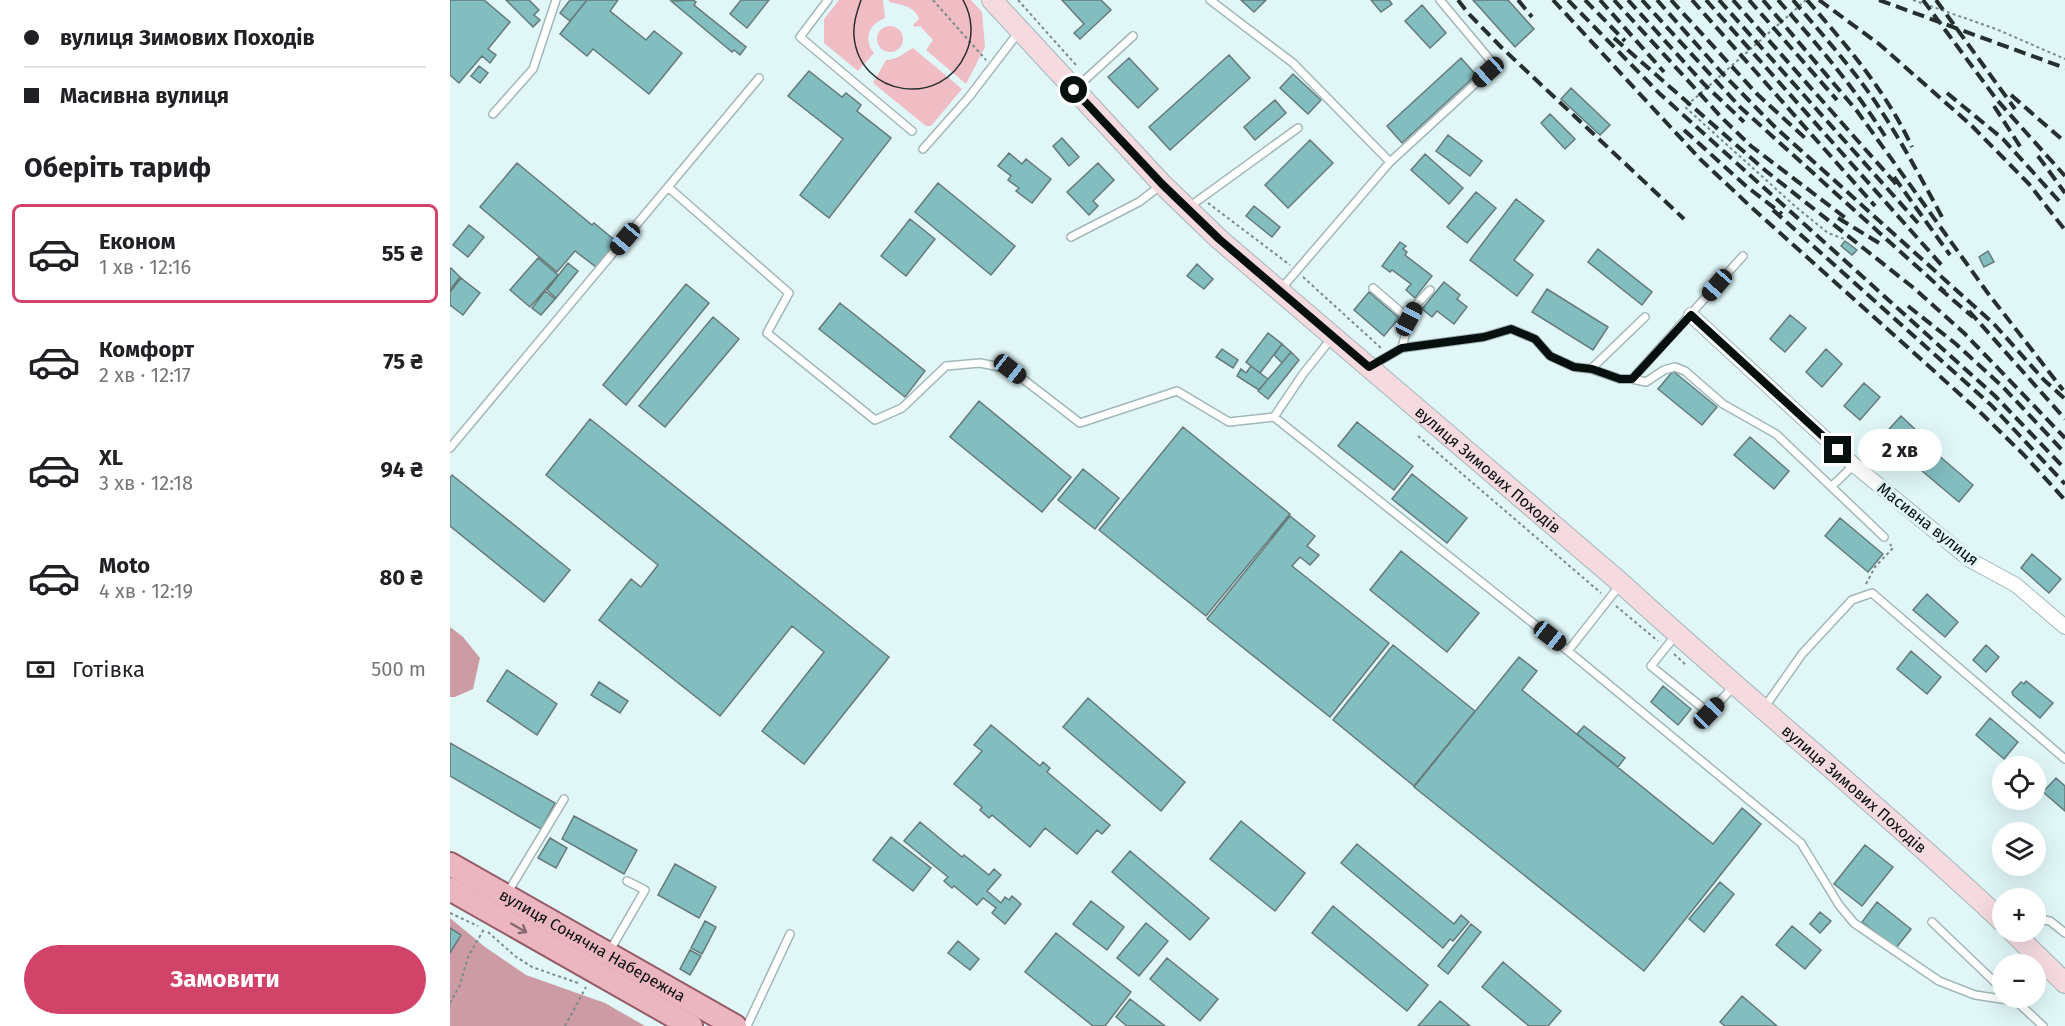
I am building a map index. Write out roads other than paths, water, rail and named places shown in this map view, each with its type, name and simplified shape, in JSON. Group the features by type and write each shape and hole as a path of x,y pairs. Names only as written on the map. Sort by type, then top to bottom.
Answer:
{"main road":[{"name":"вулиця Зимових Походів","path":"992,0 1020,31 1080,84 1162,184 1193,203 1279,291 1621,583 1992,912"},
{"name":"вулиця Сонячна Набережна","path":"450,864 495,913"},
{"name":"вулиця Сонячна Набережна","path":"450,889 495,913 735,1026"},
{"path":"2023,942 2065,983"},
{"name":"вулиця Сонячна Набережна","path":"603,963 691,1026"}],"street":[{"name":"Масивна вулиця","path":"1691,315 1854,465 1970,560 2016,585 2065,627"}],"lane":[{"path":"494,114 533,69 556,0"},
{"path":"828,0 800,38 912,130"},
{"path":"1210,0 1293,63 1390,162"},
{"path":"1279,291 1390,162 1488,72 1491,61 1440,0"},
{"path":"923,149 1020,31"},
{"path":"1080,84 1132,36"},
{"path":"450,448 759,78"},
{"path":"1193,203 1298,128"},
{"path":"1071,237 1140,202 1162,184"},
{"path":"668,187 789,293 767,333 875,420 902,408 946,366 980,363 1010,369 1080,423 1178,391 1229,422 1275,417 1568,651 1801,843 1839,905 1854,923 1939,981 1975,995 1992,997"},
{"path":"1632,379 1743,255"},
{"path":"1373,288 1409,319"},
{"path":"1402,348 1409,319 1416,305 1430,290"},
{"path":"1592,369 1645,317"},
{"path":"1369,367 1402,348 1484,337 1511,329 1535,339 1550,356 1574,367 1592,369 1620,379 1646,382 1664,370 1675,367 1685,371 1723,404 1776,434 1884,537"},
{"path":"1275,417 1303,374 1332,337"},
{"path":"1832,486 1854,465"},
{"path":"1568,651 1621,583"},
{"path":"1764,708 1802,654 1852,600 1872,593 2065,759"},
{"path":"1677,634 1651,666 1709,713 1735,684"},
{"path":"495,913 564,799"},
{"path":"603,963 645,890 627,881"},
{"path":"2046,921 2050,921 2065,933"},
{"path":"1932,922 1992,979"},
{"path":"747,1026 790,934"},
{"path":"2023,1008 2043,1026"}],"tram line":[{"path":"861,0 854,31 859,57 870,72 885,83 903,88 921,88 939,83 955,71 966,53 971,33 970,19 963,0"}],"railway":[{"path":"1458,0 1501,47 1684,219"},
{"path":"1518,0 1532,17"},
{"path":"1553,0 1700,159 1982,414 2065,500"},
{"path":"1568,0 1660,94 1995,396 2065,469"},
{"path":"1585,0 1625,41"},
{"path":"1600,0 1664,72"},
{"path":"1614,0 1723,119 1751,146 1847,219"},
{"path":"1628,0 1704,84 1744,122"},
{"path":"1642,0 1740,107 1945,292"},
{"path":"1657,0 1722,73 1775,127 1994,324 2044,380 2065,399"},
{"path":"1671,0 1757,94 1805,138"},
{"path":"1692,0 1875,206"},
{"path":"1706,0 1945,269"},
{"path":"1719,0 1918,223"},
{"path":"1733,0 1896,184"},
{"path":"1749,0 1837,100"},
{"path":"1763,0 1857,111 1987,292 2063,390"},
{"path":"1778,0 1835,66 1885,136"},
{"path":"1793,0 1872,97 1900,141 1942,217"},
{"path":"1807,0 1878,88 1902,126 1912,147"},
{"path":"1819,0 1879,44 1972,126 2029,184 2065,230"},
{"path":"1879,0 2065,68"},
{"path":"1923,0 1997,100 2065,176"},
{"path":"1936,0 2015,109"},
{"path":"1614,38 1766,171 1915,289 1964,333 2065,438"},
{"path":"1947,93 2003,139 2059,201"},
{"path":"2011,95 2065,142"},
{"path":"1994,106 2023,151"},
{"path":"1684,130 1746,186 1782,214"},
{"path":"2038,156 2065,193"},
{"path":"1894,177 1950,255"},
{"path":"1773,210 1991,405 2065,484"},
{"path":"1838,218 1884,246"},
{"path":"1939,288 1973,317"},
{"path":"1908,306 1956,344 2003,387 2065,453"},
{"path":"1969,311 2065,419"}]}
